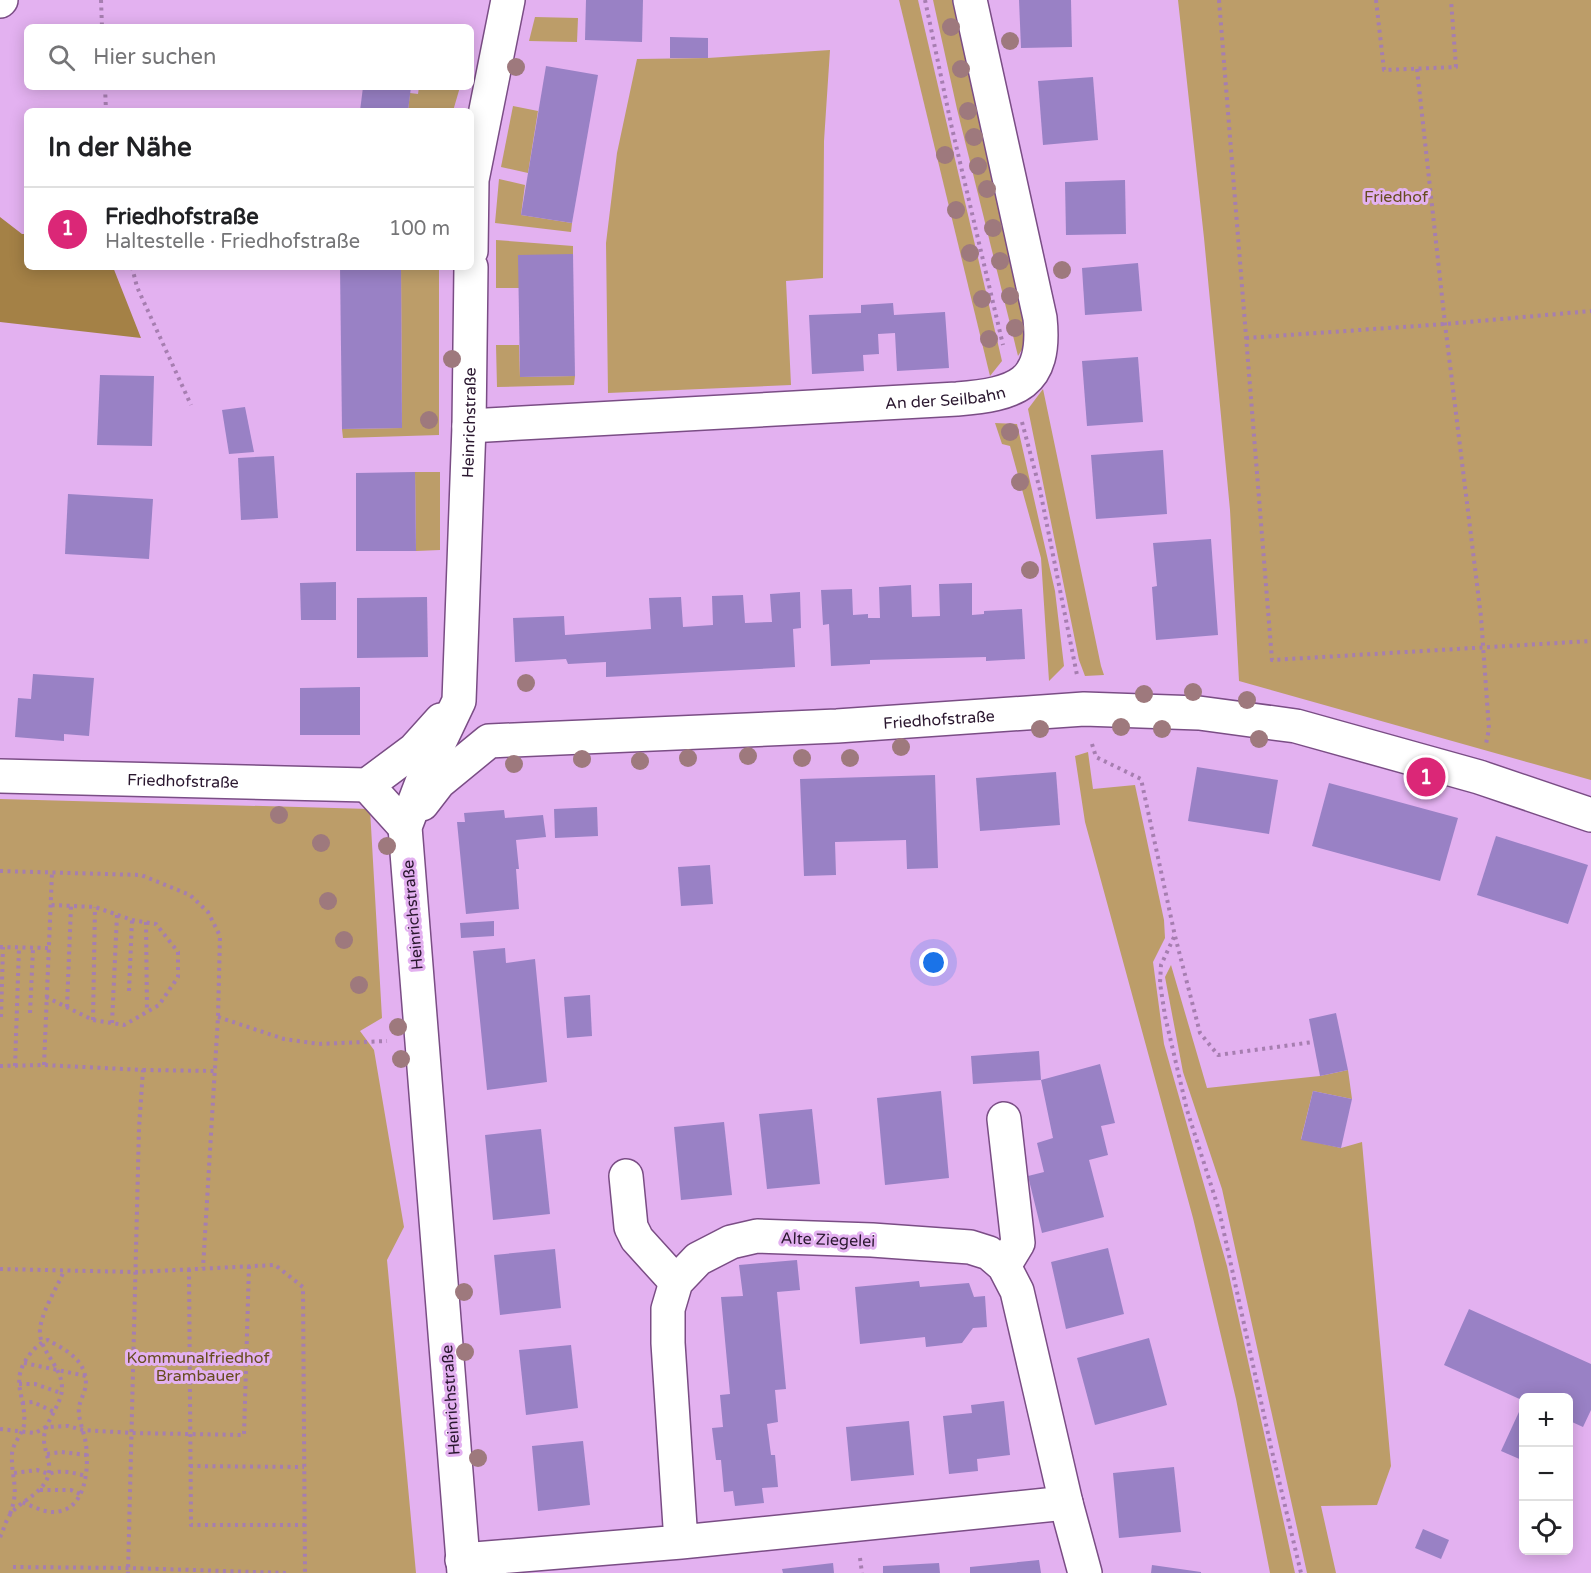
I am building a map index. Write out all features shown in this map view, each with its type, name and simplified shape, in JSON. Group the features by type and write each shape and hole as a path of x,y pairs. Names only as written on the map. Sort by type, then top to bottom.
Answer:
{"street":[{"path":"474,170 508,0"},
{"name":"An der Seilbahn","path":"469,426 993,396 1014,388 1027,379 1036,368 1040,353 1042,336 1040,318 970,0"},
{"name":"Heinrichstraße","path":"463,1567 405,827 429,764 459,702 469,426 471,270"},
{"path":"459,702 489,741 439,782 405,827 367,785 414,750 459,702"},
{"name":"Friedhofstraße","path":"489,741 837,726 1084,709 1199,713 1296,726 1479,777 1591,815"},
{"name":"Friedhofstraße","path":"0,776 367,785"},
{"path":"1004,1119 1018,1243 1004,1266 1017,1291 1066,1503 1085,1573"},
{"path":"627,1176 631,1227 637,1239 676,1282"},
{"name":"Alte Ziegelei","path":"681,1542 668,1343 668,1309 676,1282 698,1259 731,1242 757,1236 872,1240 970,1247 989,1253 1004,1266"},
{"path":"463,1567 681,1542 1066,1503"}],"path":[{"path":"100,0 102,24"},
{"path":"1219,0 1272,660 1591,641"},
{"path":"1376,0 1384,70 1456,67 1452,0"},
{"path":"1417,69 1481,617 1489,729 1479,777"},
{"path":"105,90 106,108"},
{"path":"133,270 137,286 191,405"},
{"path":"1246,338 1591,311"},
{"path":"1084,709 1096,757 1141,779 1175,936 1200,1033 1218,1055 1313,1042"},
{"path":"0,871 141,875 190,895 208,912 220,936 218,1017 203,1268"},
{"path":"44,1065 52,872"},
{"path":"46,997 93,1020 124,1025 159,1005 178,977 178,952 156,924 132,920 95,908 51,904"},
{"path":"67,1007 71,906"},
{"path":"93,1020 95,908"},
{"path":"112,1023 117,915"},
{"path":"129,991 132,920"},
{"path":"146,922 147,1012"},
{"path":"1175,936 1161,965 1160,983 1165,1016 1188,1110 1219,1210 1268,1436 1301,1573"},
{"path":"1,1017 1,947 49,948"},
{"path":"15,1066 19,948"},
{"path":"30,1013 33,948"},
{"path":"218,1017 284,1039 308,1042 422,1042"},
{"path":"0,1066 44,1065 215,1071"},
{"path":"128,1570 139,1128 143,1070"},
{"path":"0,1269 136,1272 274,1265 303,1287 304,1573"},
{"path":"0,1428 35,1433 46,1427 68,1426 83,1430 132,1433 244,1435 249,1266"},
{"path":"189,1269 191,1525 305,1525"},
{"path":"10,1514 22,1502 40,1490 49,1474 43,1440 46,1427 61,1393 59,1371 40,1335 42,1319 64,1271"},
{"path":"0,1537 16,1500 12,1453 24,1426 20,1375 24,1363 32,1352 43,1341 48,1340 71,1354 86,1376 86,1392 80,1402 78,1412 87,1455 86,1476 79,1497 69,1507 54,1512 35,1508 22,1502"},
{"path":"24,1363 86,1376"},
{"path":"19,1384 35,1384 61,1393"},
{"path":"22,1403 33,1402 54,1412"},
{"path":"47,1454 61,1452 87,1455"},
{"path":"190,1466 304,1467"},
{"path":"14,1473 37,1470 49,1474 57,1471 86,1476"},
{"path":"40,1490 71,1490 80,1494"},
{"path":"13,1567 288,1573"}],"green space":[{"path":"899,0 918,0 1002,361 990,376"},
{"path":"933,0 958,0 1027,322 1023,348 1018,356 957,109"},
{"name":"Friedhof","path":"1178,0 1591,0 1591,780 1239,681 1230,510"},
{"path":"535,17 578,18 577,42 529,41"},
{"path":"830,50 824,141 823,278 786,281 791,385 608,393 606,243 617,153 637,59 708,58"},
{"path":"419,90 459,90 454,108 408,108 410,93 418,94"},
{"path":"513,106 538,111 528,173 501,167"},
{"path":"499,179 525,185 521,215 572,223 571,232 495,223"},
{"path":"496,240 573,246 573,254 519,288 496,288"},
{"path":"401,270 439,270 439,435 343,438 342,429 402,428"},
{"path":"496,345 519,345 520,377 575,376 574,385 497,387"},
{"path":"1043,389 1104,675 1085,676 1079,660 1028,409"},
{"path":"995,423 1017,424 1055,591 1064,666 1049,681 1041,558 1010,446 1002,444"},
{"path":"415,472 440,472 440,550 416,551"},
{"path":"1088,752 1093,789 1135,785 1164,920 1165,938 1153,962 1164,1044 1227,1266 1295,1573 1270,1573 1236,1399 1193,1218 1085,822 1075,756"},
{"name":"Kommunalfriedhof Brambauer","path":"0,799 370,809 382,1018 360,1031 374,1050 404,1227 387,1260 416,1573 0,1573"},
{"path":"1171,965 1207,1088 1320,1076 1348,1070 1352,1099 1313,1091 1301,1139 1341,1148 1362,1142 1391,1466 1377,1505 1321,1506 1336,1573 1307,1573 1222,1189 1183,1072 1165,977"}],"shaded area":[{"path":"0,217 24,234 24,270 114,270 141,338 0,322"}],"building":[{"path":"586,0 643,0 642,42 585,40"},
{"path":"1019,0 1071,0 1072,47 1021,48"},
{"path":"670,37 708,38 708,58 670,58"},
{"path":"546,66 598,75 572,223 521,215"},
{"path":"1093,77 1098,140 1043,145 1038,81"},
{"path":"363,90 411,90 408,108 360,108"},
{"path":"1125,180 1126,234 1066,235 1065,182"},
{"path":"573,254 575,376 520,377 518,255"},
{"path":"1138,263 1142,311 1085,315 1082,268"},
{"path":"340,270 401,270 402,428 342,429"},
{"path":"893,303 894,315 945,312 949,368 897,371 895,333 878,334 879,354 863,355 864,371 812,374 809,315 861,313 861,305"},
{"path":"1138,357 1143,422 1087,426 1082,361"},
{"path":"100,375 154,376 152,446 97,445"},
{"path":"245,407 254,452 229,454 222,410"},
{"path":"1163,450 1167,514 1096,519 1091,455"},
{"path":"274,456 278,518 241,520 238,458"},
{"path":"415,472 416,551 356,551 356,473"},
{"path":"68,494 153,499 149,559 65,554"},
{"path":"1211,539 1218,635 1156,640 1152,587 1157,586 1153,543"},
{"path":"336,582 336,620 301,620 300,583"},
{"path":"972,583 972,615 984,614 984,611 1022,609 1025,659 986,661 986,657 870,660 870,664 831,666 829,624 823,625 821,590 852,589 853,615 868,614 868,618 880,618 879,587 911,585 912,617 940,616 939,584"},
{"path":"800,592 801,628 793,629 795,667 606,677 606,662 568,664 566,659 515,662 513,618 564,616 565,635 651,629 649,598 681,597 683,627 713,625 712,596 743,595 745,623 772,622 770,594"},
{"path":"427,597 428,657 357,658 357,598"},
{"path":"33,674 94,678 89,736 64,734 64,741 15,737 18,698 31,699"},
{"path":"360,687 360,735 300,735 300,688"},
{"path":"1197,767 1278,780 1269,834 1188,821"},
{"path":"1056,772 1060,825 980,831 976,778"},
{"path":"935,775 938,868 907,869 906,840 835,842 836,875 804,876 800,779"},
{"path":"1329,783 1458,818 1440,881 1312,846"},
{"path":"597,807 598,836 555,838 554,809"},
{"path":"504,810 505,818 543,815 546,837 516,840 519,909 466,914 457,822 465,822 464,813"},
{"path":"1496,836 1588,865 1568,924 1477,895"},
{"path":"710,865 713,904 681,906 678,867"},
{"path":"494,921 494,936 461,938 460,923"},
{"path":"505,948 506,963 535,959 547,1082 487,1090 473,951"},
{"path":"590,995 592,1036 567,1038 564,997"},
{"path":"1336,1013 1348,1070 1320,1076 1309,1019"},
{"path":"1039,1051 1041,1080 973,1084 971,1056"},
{"path":"1100,1064 1115,1123 1101,1126 1108,1155 1089,1160 1104,1217 1042,1233 1028,1176 1044,1172 1037,1143 1053,1138 1041,1080"},
{"path":"941,1091 949,1178 885,1185 877,1098"},
{"path":"1313,1091 1352,1099 1341,1148 1301,1140"},
{"path":"812,1109 820,1184 767,1189 759,1114"},
{"path":"724,1122 732,1195 681,1200 674,1127"},
{"path":"541,1129 550,1214 493,1220 485,1135"},
{"path":"1108,1248 1124,1314 1066,1329 1051,1262"},
{"path":"555,1249 561,1308 500,1315 494,1255"},
{"path":"797,1260 800,1290 777,1292 786,1389 775,1390 778,1422 767,1424 771,1455 775,1455 778,1487 762,1488 764,1503 735,1506 733,1491 724,1492 721,1460 716,1460 712,1428 723,1427 720,1395 730,1394 721,1297 743,1296 739,1265"},
{"path":"919,1281 920,1287 969,1283 974,1297 985,1296 987,1327 973,1328 962,1343 926,1347 925,1337 860,1344 855,1287"},
{"path":"1469,1309 1591,1364 1591,1410 1583,1427 1573,1422 1573,1393 1519,1393 1519,1399 1444,1365"},
{"path":"1149,1338 1167,1405 1095,1425 1077,1358"},
{"path":"571,1345 578,1408 526,1415 519,1350"},
{"path":"1004,1401 1010,1455 977,1459 978,1471 949,1474 943,1416 972,1413 971,1405"},
{"path":"1519,1412 1519,1459 1501,1451"},
{"path":"909,1421 914,1475 851,1481 846,1427"},
{"path":"583,1441 590,1505 538,1511 532,1446"},
{"path":"1174,1467 1181,1532 1119,1538 1113,1473"},
{"path":"1423,1529 1449,1540 1441,1559 1415,1548"},
{"path":"1039,1560 1041,1573 970,1573 970,1567"},
{"path":"833,1563 834,1573 783,1573 782,1569"},
{"path":"939,1563 940,1573 883,1573 883,1566"},
{"path":"1152,1565 1201,1572 1201,1573 1151,1573"}],"place":[{"name":"Friedhofstraße","path":"1426,777"}]}
